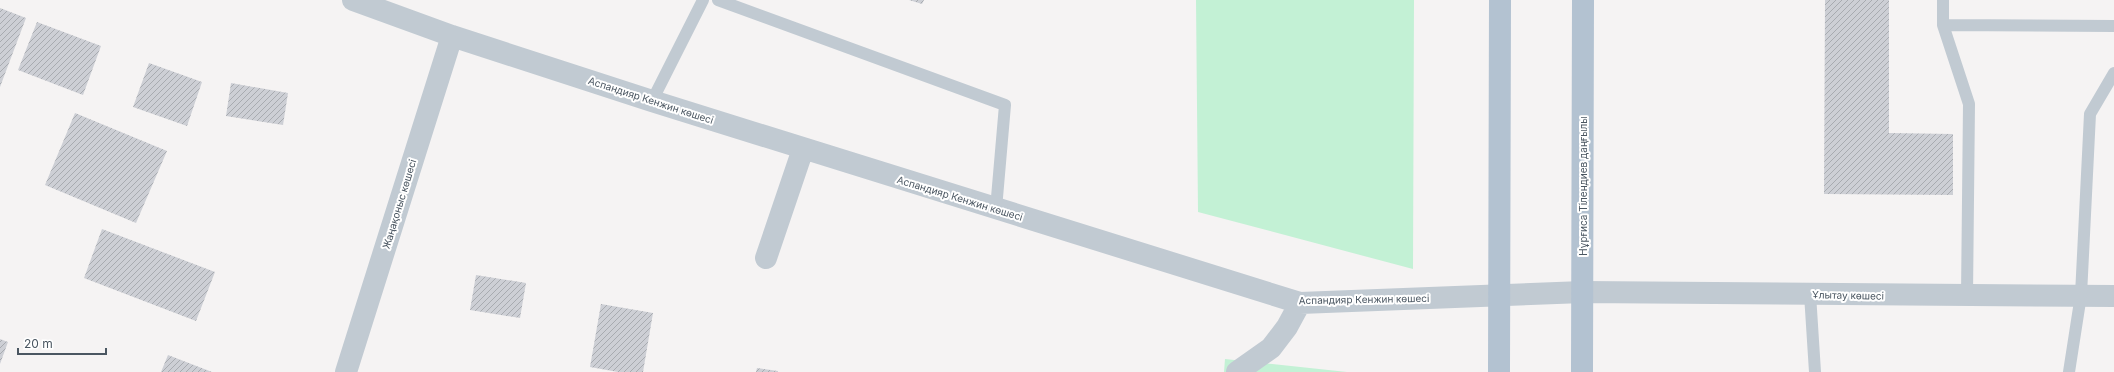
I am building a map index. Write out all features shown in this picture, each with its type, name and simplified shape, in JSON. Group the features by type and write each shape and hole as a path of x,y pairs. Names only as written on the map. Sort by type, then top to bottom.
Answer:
{"main road":[{"path":"1499,372 1500,0"},
{"name":"Нұрғиса Тілендиев даңғылы","path":"1582,372 1583,0"}],"street":[{"name":"Аспандияр Кенжин көшесі","path":"353,0 452,36 652,101 1300,303 1583,292"},
{"name":"Жаңақоныс көшесі","path":"346,372 452,36"},
{"path":"766,258 804,148"},
{"name":"Ұлытау көшесі","path":"1583,292 2114,296"},
{"path":"1237,372 1272,348 1287,328 1300,303"}],"lane":[{"path":"652,101 702,0"},
{"path":"718,0 1005,105 996,209"},
{"path":"1944,0 1943,25 1969,104 1967,296"},
{"path":"1943,25 2114,26"},
{"path":"2069,372 2081,295 2090,114 2114,73"},
{"path":"1810,294 1815,372"}],"green space":[{"path":"1196,0 1414,0 1413,269 1198,212"},
{"path":"1225,359 1347,372 1224,372"}],"building":[{"path":"909,0 924,0 922,4"},
{"path":"1825,0 1889,0 1889,133 1953,134 1953,195 1824,194"},
{"path":"0,8 26,18 0,87"},
{"path":"37,22 101,46 83,95 18,70"},
{"path":"149,63 202,82 187,126 133,107"},
{"path":"231,83 288,93 283,125 226,116"},
{"path":"75,113 167,151 136,223 45,185"},
{"path":"102,229 215,272 196,321 84,278"},
{"path":"476,275 526,283 520,318 470,310"},
{"path":"601,304 653,313 643,372 618,372 590,367"},
{"path":"0,339 8,342 0,364"},
{"path":"168,355 212,372 161,372"},
{"path":"757,368 778,371 778,372 756,372"}]}
